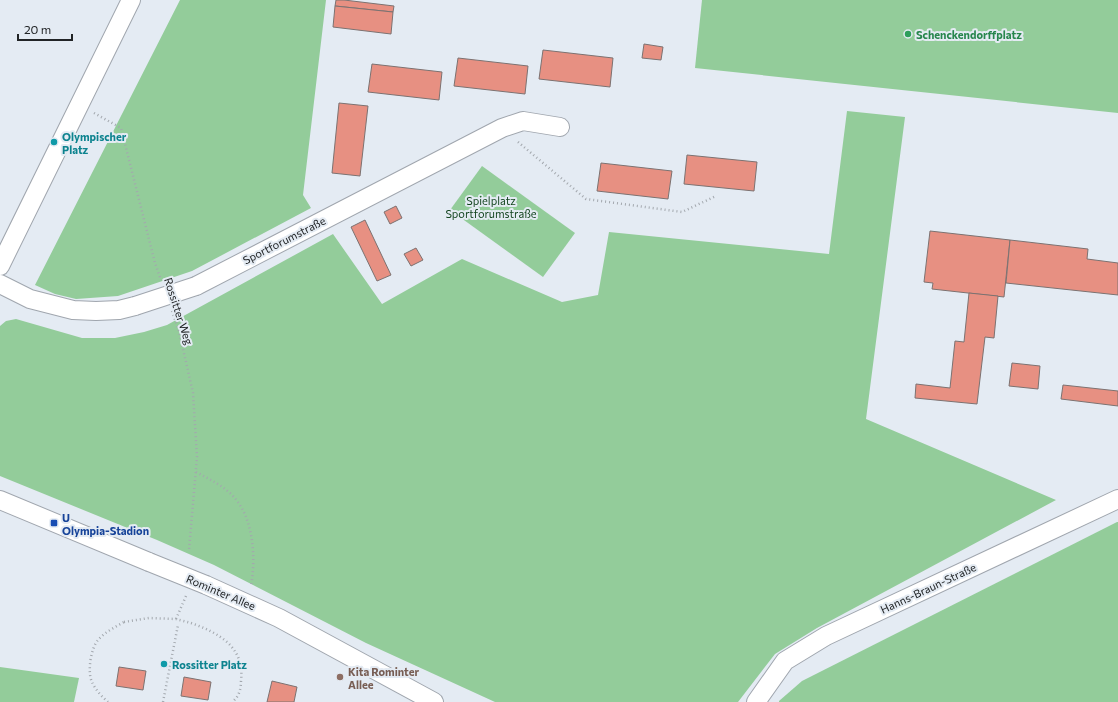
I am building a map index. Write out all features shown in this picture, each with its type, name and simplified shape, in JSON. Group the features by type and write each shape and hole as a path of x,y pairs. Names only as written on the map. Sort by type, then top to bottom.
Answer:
{"street":[{"path":"0,266 131,0"},
{"name":"Sportforumstraße","path":"0,284 30,299 73,310 119,310 135,306 196,286 502,128 523,121 560,127"},
{"name":"Hanns-Braun-Straße","path":"756,702 785,661 826,636 1118,499"},
{"name":"Rominter Allee","path":"0,500 199,582 279,618 434,702"}],"path":[{"name":"Rossitter Weg","path":"79,105 121,128 154,256 163,284"},
{"path":"502,128 586,199 682,212 716,196"},
{"name":"Rossitter Weg","path":"170,306 180,331 193,393 197,457 189,550"},
{"path":"196,472 217,483 233,496 244,513 252,538 253,575 251,588"},
{"path":"176,619 199,582"},
{"path":"108,702 91,681 90,666 92,650 98,640 106,632 124,622 149,618 176,619 191,623 213,632 225,640 234,649 240,659 242,678 240,692 232,702"},
{"path":"163,702 178,626"}],"green space":[{"path":"180,0 326,0 303,195 311,208 192,271 118,296 76,299 55,294 35,285"},
{"name":"Schenckendorffplatz","path":"702,0 1118,0 1118,113 695,68"},
{"path":"847,111 905,117 866,419 1056,500 817,628 775,654 738,702 495,702 366,643 214,565 0,476 0,326 6,321 16,319 82,338 115,338 144,332 167,325 333,234 382,304 462,259 562,302 598,295 609,232 829,254"},
{"name":"Spielplatz Sportforumstraße","path":"482,166 575,233 543,277 450,210"},
{"path":"1117,522 1118,702 779,702 802,681"},
{"path":"0,667 79,678 74,702 0,702"}],"building":[{"path":"336,0 394,6 393,12 335,6"},
{"path":"335,6 393,12 391,34 333,27"},
{"path":"644,44 663,47 661,60 642,58"},
{"path":"543,50 613,58 610,87 539,79"},
{"path":"458,58 528,66 525,94 454,86"},
{"path":"372,64 442,72 439,100 368,92"},
{"path":"339,103 368,106 360,176 332,173"},
{"path":"687,155 757,162 754,191 684,184"},
{"path":"601,163 672,171 668,199 597,191"},
{"path":"396,206 402,218 390,224 384,212"},
{"path":"365,220 391,275 377,281 351,227"},
{"path":"930,231 1010,240 1004,297 932,289 933,283 924,282"},
{"path":"1010,240 1088,249 1087,259 1118,263 1118,295 1006,283"},
{"path":"416,248 423,260 411,266 404,254"},
{"path":"969,293 998,296 994,338 985,337 977,404 915,398 916,384 950,388 955,341 964,342"},
{"path":"1012,363 1040,366 1038,389 1009,386"},
{"path":"1063,385 1118,391 1118,406 1061,399"},
{"path":"119,667 146,671 143,690 116,686"},
{"path":"184,677 211,682 208,700 181,696"},
{"path":"272,681 297,687 294,702 267,702"}],"place":[{"name":"Schenckendorffplatz","path":"908,34"},
{"name":"Olympischer Platz","path":"54,142"},
{"name":"U Olympia-Stadion","path":"54,523"},
{"name":"Rossitter Platz","path":"164,664"},
{"name":"Kita Rominter Allee","path":"340,677"}]}
